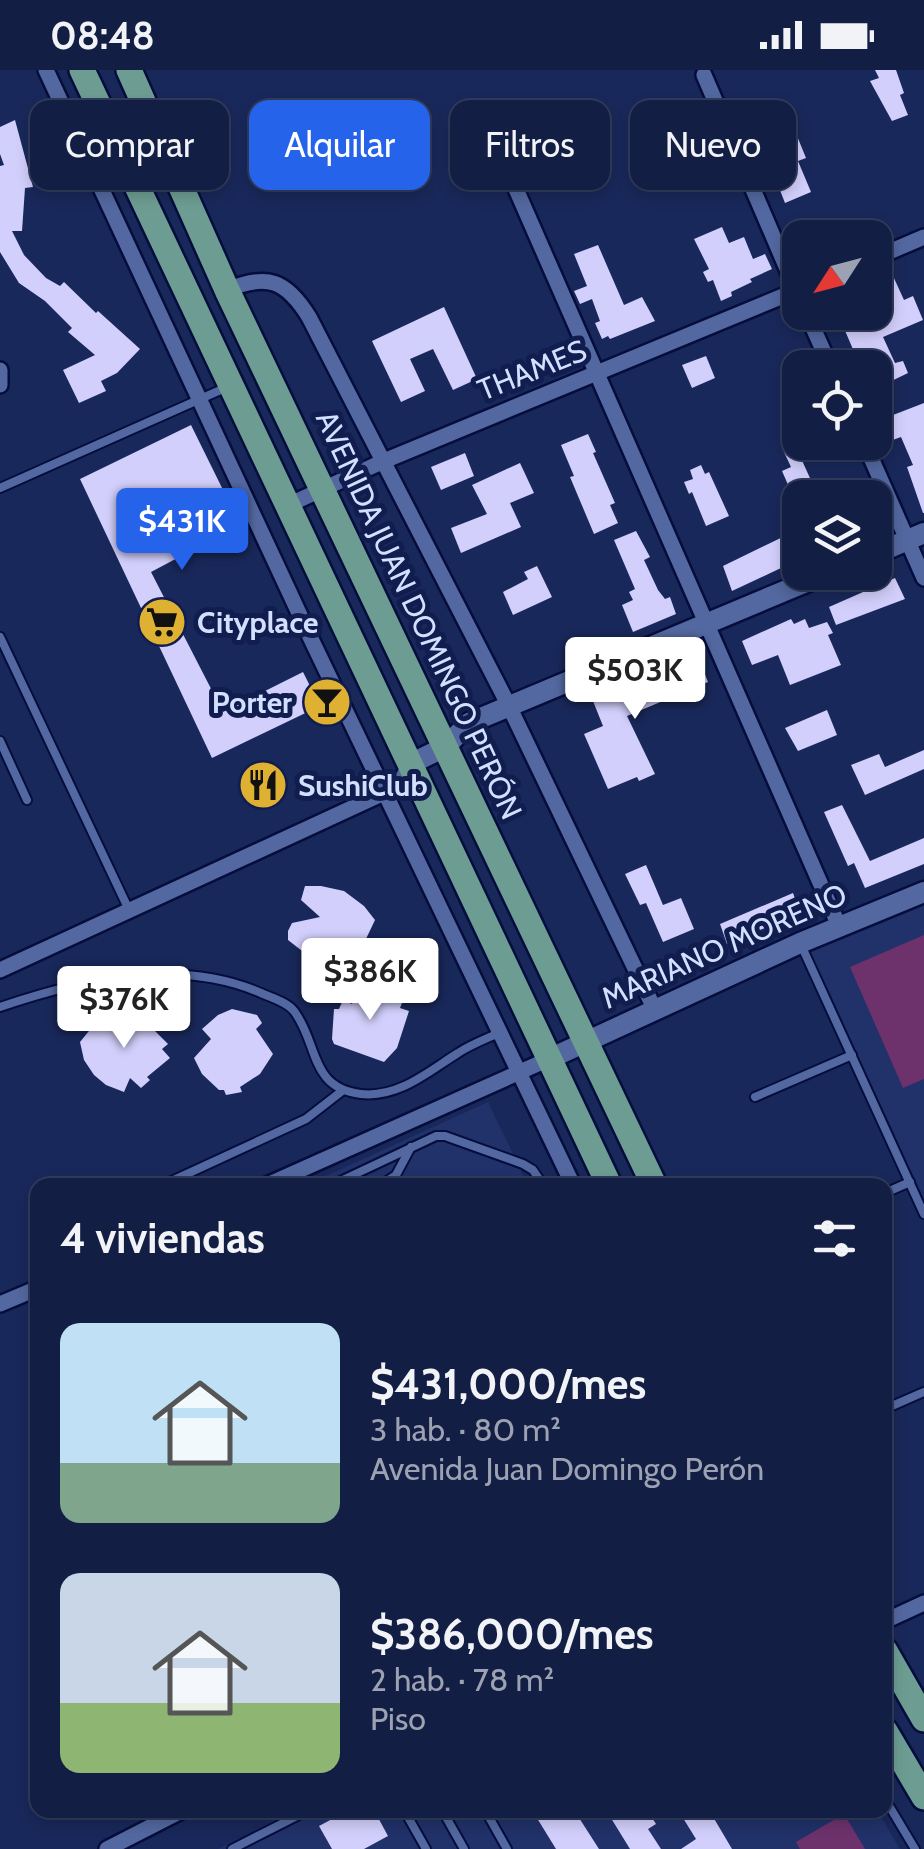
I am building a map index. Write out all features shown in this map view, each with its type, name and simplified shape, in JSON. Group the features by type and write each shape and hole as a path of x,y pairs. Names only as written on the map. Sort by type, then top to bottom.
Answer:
{"main road":[{"path":"82,70 606,1178"},
{"name":"AVENIDA JUAN DOMINGO PERÓN","path":"128,70 227,290 651,1178"},
{"path":"192,306 227,290"},
{"path":"892,1663 924,1719"},
{"path":"892,1743 924,1797"}],"street":[{"path":"46,70 384,793 570,1178 596,1158"},
{"path":"704,76 782,254"},
{"path":"516,190 840,926"},
{"path":"892,251 924,237"},
{"path":"227,290 258,279 275,282 300,303 509,706 654,1008"},
{"name":"THAMES","path":"286,506 384,461 782,300"},
{"path":"0,370 0,384"},
{"path":"874,460 916,536 924,578"},
{"path":"892,547 916,536"},
{"path":"0,970 384,793 402,779 410,764 445,746 469,723 788,590"},
{"name":"MARIANO MORENO","path":"549,1059 654,1008 924,892"},
{"path":"283,1178 549,1059"},
{"path":"0,1304 30,1291"},
{"path":"892,1618 924,1604"},
{"path":"107,1849 167,1818"}],"lane":[{"path":"0,488 229,386"},
{"path":"0,637 129,910"},
{"path":"0,740 27,800"},
{"path":"800,943 924,1214"},
{"path":"0,1007 104,980 182,974 238,983 291,1007 328,1080 342,1091 366,1095 409,1085 462,1050 499,1033"},
{"path":"755,1096 852,1054"},
{"path":"178,1178 306,1118 342,1091"},
{"path":"346,1178 411,1146 444,1136 522,1164 538,1178"},
{"path":"398,1178 411,1146"},
{"path":"892,1189 910,1182"},
{"path":"892,1406 924,1392"},
{"path":"892,1810 915,1849"},
{"path":"232,1849 294,1818"},
{"path":"409,1818 426,1849"},
{"path":"447,1818 464,1849"},
{"path":"489,1818 507,1849"}],"shaded area":[{"path":"924,891 924,1205 800,943"},
{"path":"924,935 924,1079 903,1088 850,967"},
{"path":"488,1102 525,1178 321,1178"},
{"path":"281,1818 882,1818 900,1849 218,1849"},
{"path":"837,1818 846,1818 865,1849 800,1849 796,1842"}],"building":[{"path":"875,70 896,70 908,115 892,121 870,81 879,78"},
{"path":"15,120 30,176 30,187 25,188 22,231 12,231 24,255 46,278 60,286 64,282 140,349 117,373 101,381 106,391 79,403 63,370 95,355 68,332 72,328 45,301 19,283 0,252 0,166 4,165 0,127"},
{"path":"796,133 806,158 798,161 811,192 785,203 780,190 796,190"},
{"path":"722,227 729,243 744,237 753,259 765,254 772,269 750,279 752,282 721,301 713,280 708,282 703,272 709,269 694,239"},
{"path":"598,245 624,305 642,297 655,321 602,339 592,299 580,304 574,291 587,286 574,254"},
{"path":"892,276 904,300 913,296 923,320 883,337 889,350 853,350 845,330 892,330"},
{"path":"444,307 477,379 453,390 433,349 410,359 425,391 401,402 372,341"},
{"path":"706,356 715,378 692,388 682,365"},
{"path":"892,356 895,363 903,361 908,373 892,381"},
{"path":"924,403 924,513 907,467 913,465 901,437 892,440 892,415"},
{"path":"191,425 226,496 220,499 234,528 151,572 223,712 303,672 320,706 212,758 80,479"},
{"path":"588,434 615,503 610,505 618,523 594,534 561,445"},
{"path":"465,453 474,476 441,490 431,467"},
{"path":"788,460 802,460 811,480 786,480 782,471 791,467"},
{"path":"520,463 534,493 510,503 521,527 461,553 451,528 487,514 472,485"},
{"path":"701,465 705,474 709,472 729,516 706,526 684,482 693,479 690,470"},
{"path":"636,531 650,557 644,560 658,590 665,599 670,597 676,614 633,632 622,605 633,600 629,592 635,589 614,540"},
{"path":"782,537 782,567 732,591 723,566"},
{"path":"537,566 552,597 513,615 503,592 528,579 524,572"},
{"path":"895,578 905,599 836,625 829,607 868,590 892,590"},
{"path":"791,619 794,624 805,619 809,628 827,622 833,633 828,635 841,665 790,685 778,655 752,665 742,641"},
{"path":"698,657 708,682 627,716 655,774 608,789 584,734 603,726 593,701"},
{"path":"827,710 837,735 798,751 785,728"},
{"path":"924,750 924,769 865,795 851,765 879,754 885,767"},
{"path":"842,805 870,861 924,838 924,864 865,888 854,863 848,866 824,812"},
{"path":"646,865 663,905 681,898 694,929 663,942 646,903 640,905 625,874"},
{"path":"305,886 344,891 375,920 355,962 328,952 315,961 288,940 292,923 320,917 301,900"},
{"path":"793,893 800,913 727,944 720,924"},
{"path":"358,983 395,992 392,999 409,1011 397,1048 384,1062 334,1044 332,1039 334,1009 339,1009 343,1000 352,1004"},
{"path":"132,1008 168,1044 162,1049 170,1058 147,1077 150,1080 141,1088 130,1078 124,1092 94,1075 84,1060 80,1042 93,1026 120,1028 109,1015 115,1009"},
{"path":"232,1009 257,1015 262,1023 256,1029 273,1054 260,1074 240,1087 242,1092 226,1095 202,1074 194,1058 211,1039 202,1029"},
{"path":"334,1818 378,1818 388,1836 364,1849 332,1849 319,1826"},
{"path":"537,1818 579,1818 599,1849 556,1849"},
{"path":"611,1818 652,1818 656,1824 648,1829 661,1849 630,1849"},
{"path":"683,1818 714,1818 732,1849 681,1849 696,1839"}],"place":[{"name":"Cityplace","path":"162,622"},
{"name":"Porter","path":"327,702"},
{"name":"SushiClub","path":"263,785"}]}
